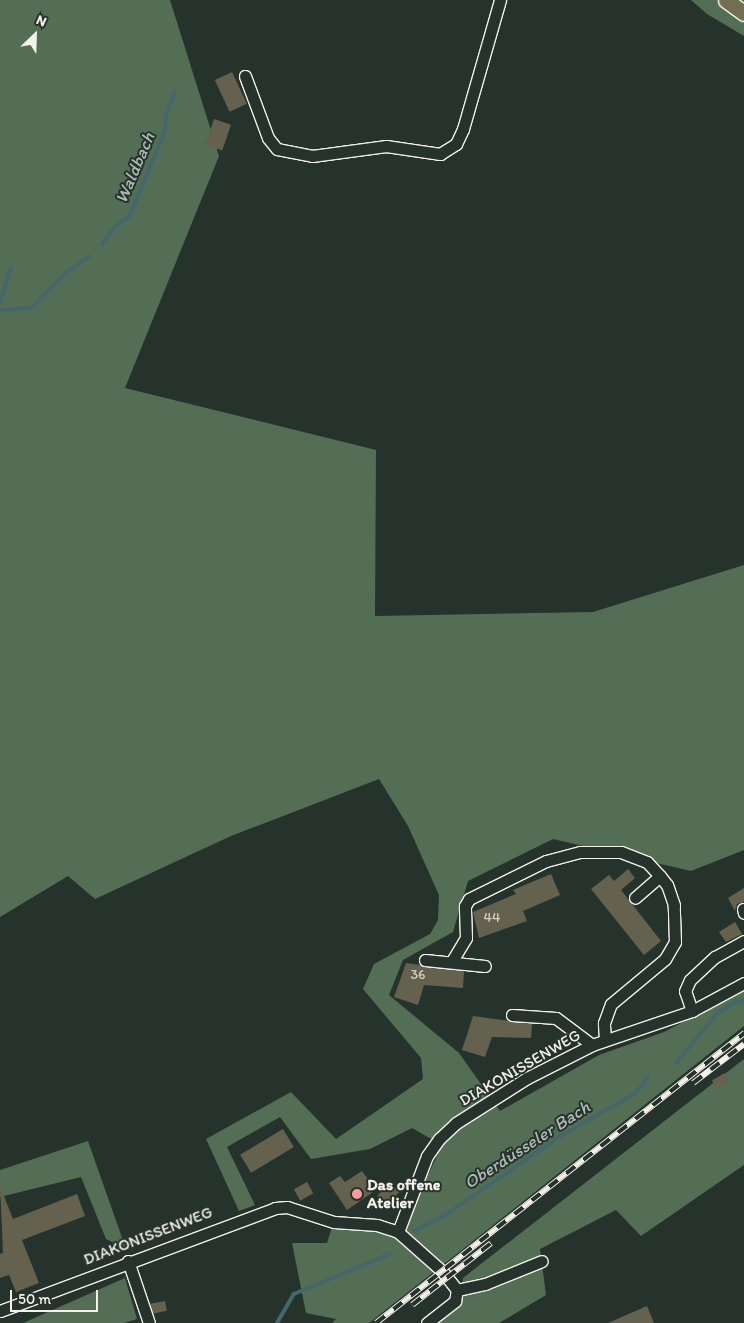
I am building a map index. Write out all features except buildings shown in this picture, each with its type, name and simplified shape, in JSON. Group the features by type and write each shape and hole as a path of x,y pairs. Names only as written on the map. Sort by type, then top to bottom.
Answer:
{"main road":[{"path":"726,0 744,13"}],"street":[{"path":"245,76 265,131 277,149 312,156 386,146 440,154 456,144 463,129 500,0"},
{"path":"452,961 466,938 465,906 469,899 546,861 580,852 621,852 647,862 667,885 674,905 675,942 665,959 611,1004 604,1023 605,1039"},
{"path":"635,898 660,876"},
{"path":"692,1010 686,991 690,980 715,957 744,941"},
{"path":"424,960 452,961 485,966"},
{"name":"DIAKONISSENWEG","path":"398,1232 428,1156 456,1123 527,1078 592,1045 692,1010 744,983"},
{"path":"512,1015 556,1018 592,1045"},
{"name":"DIAKONISSENWEG","path":"0,1311 128,1261 275,1208 287,1208 325,1221 377,1225 398,1232 443,1272 457,1290"},
{"path":"128,1261 149,1323"},
{"path":"426,1323 455,1301 457,1290 485,1284 542,1261"}],"green space":[{"path":"0,0 170,0 219,156 125,388 376,450 375,616 593,612 744,565 744,850 691,871 553,839 468,881 453,932 403,960 389,995 459,1053 500,1111 599,1055 664,1032 744,990 744,1026 443,1265 402,1231 442,1145 412,1128 370,1149 311,1159 280,1117 227,1147 255,1205 239,1211 206,1139 291,1092 336,1139 423,1079 421,1058 363,989 374,964 430,934 438,920 439,895 408,826 379,779 231,836 95,899 68,876 0,917"},
{"path":"691,0 744,0 744,36 707,14"},
{"path":"744,1059 744,1165 641,1236 616,1210 540,1249 546,1295 499,1323 436,1323 461,1306 463,1278"},
{"path":"88,1141 126,1249 106,1239 81,1177 0,1197 0,1170"},
{"path":"333,1224 375,1229 394,1235 435,1271 369,1323 332,1323 336,1319 306,1313 292,1243 327,1243"},
{"path":"125,1278 137,1319 124,1323 23,1323"}],"waterway":[{"name":"Waldbach","path":"102,244 112,230 130,215 165,131 166,114 175,92"},
{"name":"Waldbach","path":"0,311 33,307 66,273 90,256"},
{"name":"Waldbach","path":"0,303 11,268"},
{"name":"Oberdüsseler Bach","path":"676,1063 717,1014 735,1002 744,1001"},
{"name":"Oberdüsseler Bach","path":"414,1231 444,1216 562,1135 636,1093 649,1076"},
{"name":"Oberdüsseler Bach","path":"277,1323 294,1294 390,1254"}],"railway":[{"path":"376,1323 744,1033"},
{"path":"693,1083 744,1044"},
{"path":"412,1305 491,1243"}],"place":[{"name":"Das offene Atelier","path":"357,1194"}]}
